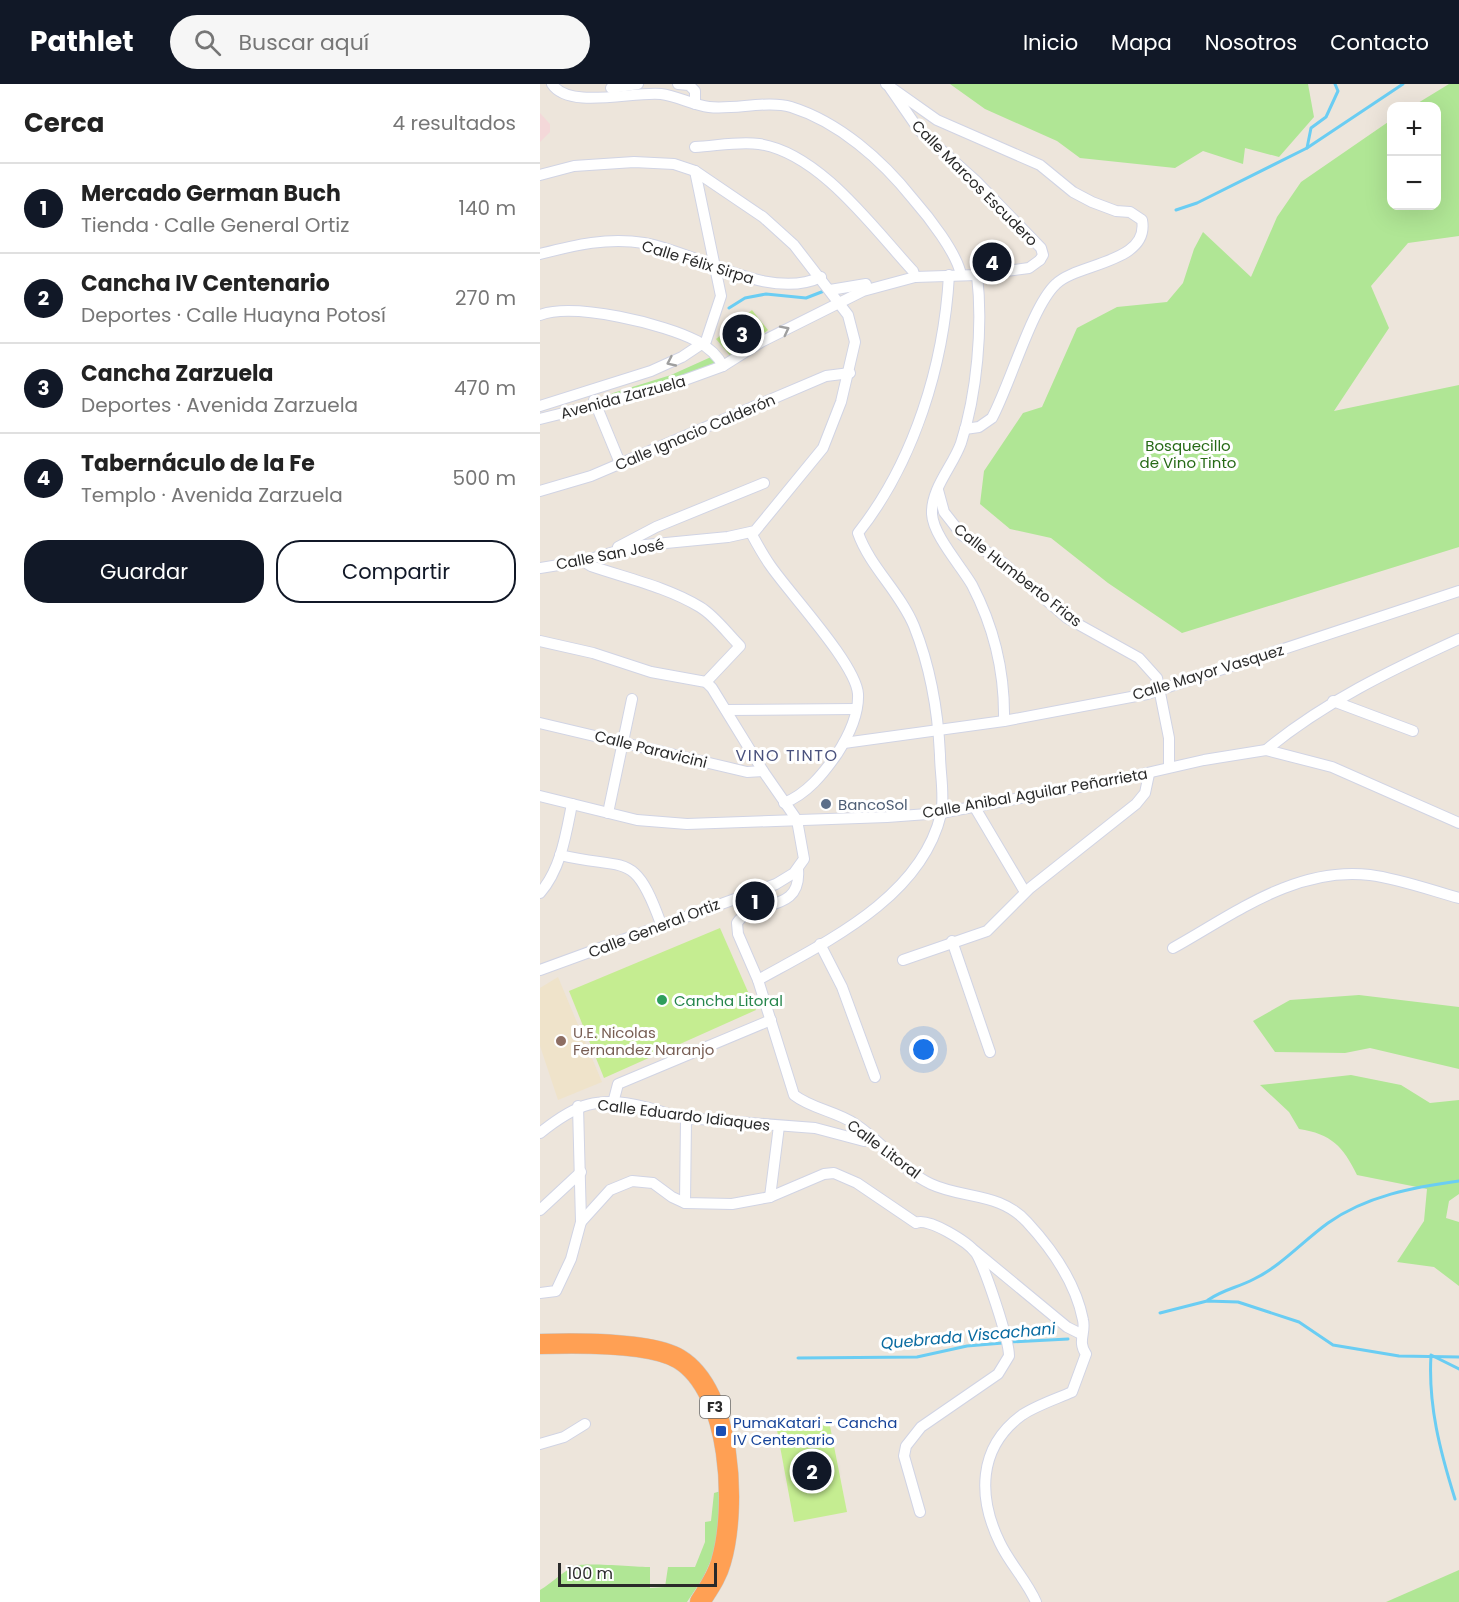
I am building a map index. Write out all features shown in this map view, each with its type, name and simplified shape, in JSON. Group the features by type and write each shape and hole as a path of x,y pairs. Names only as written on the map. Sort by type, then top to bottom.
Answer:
{"highway":[{"name":"F3","path":"540,1344 597,1344 667,1353 687,1364 705,1385 712,1398 721,1431 729,1496 720,1565 700,1602"}],"street":[{"path":"552,84 557,91 573,97 638,84"},
{"path":"678,84 689,85 695,91 695,104"},
{"path":"887,84 937,120 1040,165 1086,199 1140,217 1143,224 1141,235 1129,250 1058,282 1036,318 992,418 979,427 965,429"},
{"name":"Calle Marcos Escudero","path":"887,84 910,121 976,181 1041,256"},
{"path":"610,89 664,94 710,107 789,107 830,124 854,141 905,189 934,224 961,272"},
{"path":"695,147 757,143 789,154 808,165 852,204 914,274"},
{"path":"540,175 574,166 634,162 674,164 694,171 724,189 783,233 848,315 855,342 850,373 835,423 823,448 765,521 751,533 770,566 819,627 851,676 858,693 856,709 844,743 824,772 799,794 784,803"},
{"path":"694,171 721,296 709,336 703,345"},
{"name":"Calle Félix Sirpa","path":"540,254 609,240 646,243 777,284 805,283 820,278"},
{"path":"830,290 857,287 914,274 1020,266 1041,256"},
{"name":"Avenida Zarzuela","path":"540,419 657,390 723,366 761,342 863,291 914,274 949,275 961,272 976,275 1029,268 1041,256"},
{"path":"758,980 820,944 882,902 917,866 941,813 939,732 924,653 913,623 900,598 863,547 858,533 889,490 910,441 933,376 949,275"},
{"path":"976,275 980,304 978,337 965,429 961,444 933,503 932,516 935,525 971,584 991,626 1001,663 1004,721"},
{"path":"540,315 562,310 598,314 676,333 703,345 716,355 723,366"},
{"name":"Avenida Zarzuela","path":"540,406 651,371 703,345"},
{"name":"Calle Ignacio Calderón","path":"540,491 591,477 826,376 850,373"},
{"path":"592,391 595,405 620,463"},
{"path":"618,551 622,544 656,527 764,483"},
{"name":"Calle Humberto Frias","path":"938,490 944,512 962,535 1003,563 1067,618 1139,658 1157,678 1169,738 1169,767"},
{"name":"Calle San José","path":"540,568 662,543 751,533"},
{"path":"583,561 591,566 668,592 700,607 740,646 706,682"},
{"name":"Calle Mayor Vasquez","path":"844,743 939,732 1147,694 1459,591"},
{"path":"1266,750 1334,701 1459,639"},
{"path":"540,641 593,653 651,672 706,682 797,820 805,850 804,858 798,869"},
{"path":"608,813 632,699"},
{"path":"1334,701 1413,731"},
{"path":"726,710 856,709"},
{"name":"Calle Paravicini","path":"540,723 747,772 763,771"},
{"name":"Calle Anibal Aguilar Peñarrieta","path":"540,796 637,820 687,824 941,813 1266,750 1332,767 1459,823"},
{"path":"903,960 952,941 987,931 1025,892 1137,804 1145,793 1149,774"},
{"path":"540,892 550,879 560,855 572,804"},
{"path":"974,806 1025,892"},
{"path":"560,855 589,862 620,863 638,874 662,924"},
{"name":"Calle General Ortiz","path":"540,970 776,884 798,869"},
{"name":"Calle Litoral","path":"798,869 799,880 792,894 766,909 743,916 737,923 738,934 758,980 794,1095 816,1108 853,1122 932,1184 998,1202 1026,1221 1073,1285 1084,1322 1080,1342 1086,1354 1072,1392 1034,1408 1010,1427 992,1453 983,1485 988,1517 1009,1560 1036,1602"},
{"path":"1173,948 1277,890 1311,879 1352,874 1372,875 1459,898"},
{"path":"952,941 990,1052"},
{"path":"820,944 842,987 875,1077"},
{"path":"613,1103 618,1084 771,1020"},
{"name":"Calle Eduardo Idiaques","path":"540,1133 578,1106 613,1103 644,1106 667,1115 686,1118 815,1128 864,1141 871,1137"},
{"path":"540,1293 556,1291 571,1259 581,1222 578,1106"},
{"path":"685,1203 686,1118"},
{"path":"770,1197 779,1126"},
{"path":"540,1210 581,1172"},
{"path":"581,1222 610,1190 632,1181 653,1183 685,1203 732,1204 770,1197 824,1174 834,1173 857,1183 916,1223 927,1221 936,1225 975,1251 1066,1327 1081,1334"},
{"path":"920,1512 904,1456 906,1446 921,1426 998,1374 1009,1356 994,1302 975,1251"},
{"path":"540,1444 564,1437 585,1424"}],"shaded area":[{"path":"540,113 550,124 550,132 540,142"},
{"path":"558,977 602,1082 558,1100 540,1046 540,988"}],"green space":[{"path":"950,84 1308,84 1314,117 1279,157 1245,148 1243,164 1203,151 1175,168 1080,158 1057,141 985,109"},
{"name":"Bosquecillo de Vino Tinto","path":"1449,84 1459,84 1459,236 1408,243 1371,286 1389,328 1334,411 1459,385 1459,547 1182,633 1108,583 1051,538 1010,529 980,504 984,471 1023,413 1042,407 1077,328 1117,307 1167,302 1183,283 1194,249 1203,232 1251,277 1277,217 1301,182 1387,123 1387,210 1441,210 1441,102 1420,102"},
{"path":"752,310 768,330 732,358 716,339"},
{"path":"711,357 716,361 716,366 607,402 606,397 613,393 671,375"},
{"name":"Cancha Litoral","path":"720,928 756,1010 604,1078 569,991"},
{"path":"1359,995 1459,1007 1459,1069 1370,1048 1345,1053 1275,1052 1253,1021 1290,1000"},
{"path":"1351,1075 1401,1085 1430,1103 1459,1100 1459,1194 1449,1201 1446,1218 1459,1222 1459,1286 1434,1267 1397,1262 1424,1221 1427,1189 1357,1175 1347,1156 1335,1143 1320,1134 1299,1129 1289,1112 1260,1085"},
{"path":"829,1421 847,1512 794,1522 777,1430"},
{"path":"721,1491 719,1543 703,1578 687,1602 540,1602 540,1590 566,1571 580,1565 650,1567 650,1588 665,1587 668,1567 695,1567 705,1542 705,1522 711,1521 714,1493"},
{"path":"1459,1570 1459,1602 1386,1602"}],"waterway":[{"path":"1307,148 1311,128 1326,117 1338,91 1335,84"},
{"path":"1176,210 1197,203 1307,148 1403,84"},
{"path":"729,308 745,298 766,294 806,298 824,291"},
{"path":"1208,1300 1264,1274 1328,1223 1358,1206 1391,1194 1459,1181"},
{"name":"Quebrada Viscachani","path":"1160,1313 1207,1301 1238,1302 1299,1322 1333,1345 1399,1356 1459,1357"},
{"name":"Quebrada Viscachani","path":"1010,1342 1068,1339"},
{"name":"Quebrada Viscachani","path":"798,1358 917,1357 967,1346 1003,1343"},
{"path":"1455,1499 1436,1428 1431,1392 1431,1355 1459,1369"}],"place":[{"name":"Tabernáculo de la Fe","path":"992,262"},
{"name":"Cancha Zarzuela","path":"742,334"},
{"name":"BancoSol","path":"826,804"},
{"name":"Mercado German Buch","path":"755,901"},
{"name":"Cancha Litoral","path":"662,1000"},
{"name":"U.E. Nicolas Fernandez Naranjo","path":"561,1041"},
{"name":"PumaKatari - Cancha IV Centenario","path":"721,1431"},
{"name":"Cancha IV Centenario","path":"812,1471"}],"district":[{"name":"VINO TINTO","path":"787,755"}]}
